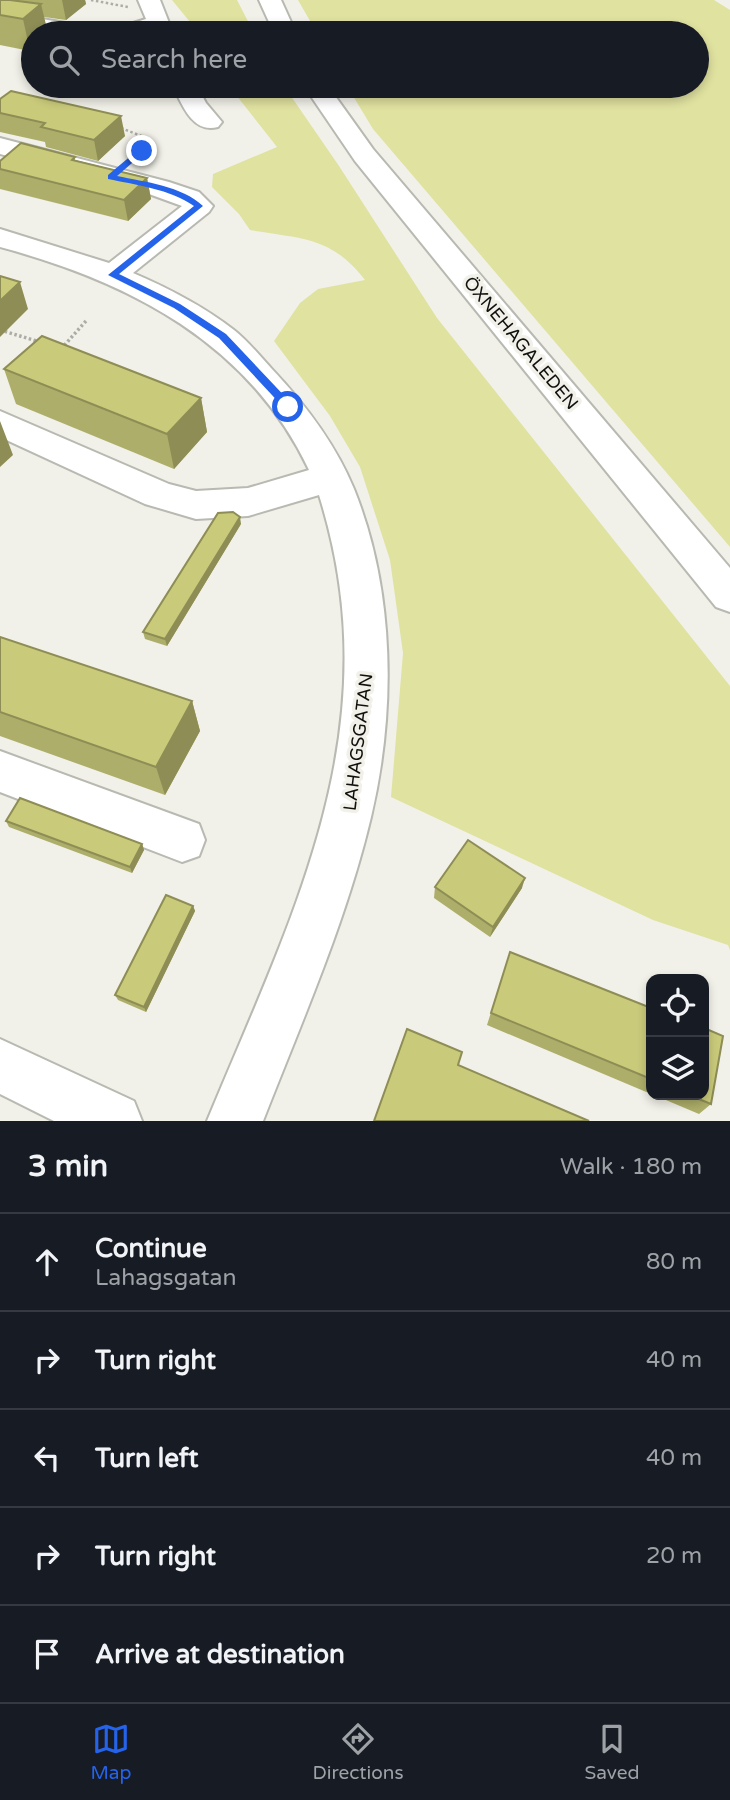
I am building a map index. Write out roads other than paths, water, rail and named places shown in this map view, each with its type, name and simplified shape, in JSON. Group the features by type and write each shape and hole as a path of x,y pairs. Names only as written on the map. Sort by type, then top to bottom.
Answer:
{"street":[{"path":"270,0 280,21"},
{"path":"141,4 154,21"},
{"path":"0,19 21,22"},
{"path":"191,98 209,122"},
{"name":"ÖXNEHAGALEDEN","path":"325,98 365,155 730,596"},
{"path":"0,146 159,188 189,198 199,206 113,275"},
{"name":"LAHAGSGATAN","path":"0,239 52,252 113,275 177,306 222,336 288,407 317,449 354,550 364,607 368,673 361,744 349,814 328,889 235,1121"},
{"path":"0,423 158,494 196,505 226,504 292,491 329,477"},
{"path":"0,771 182,840"},
{"path":"0,1066 114,1121"}]}
